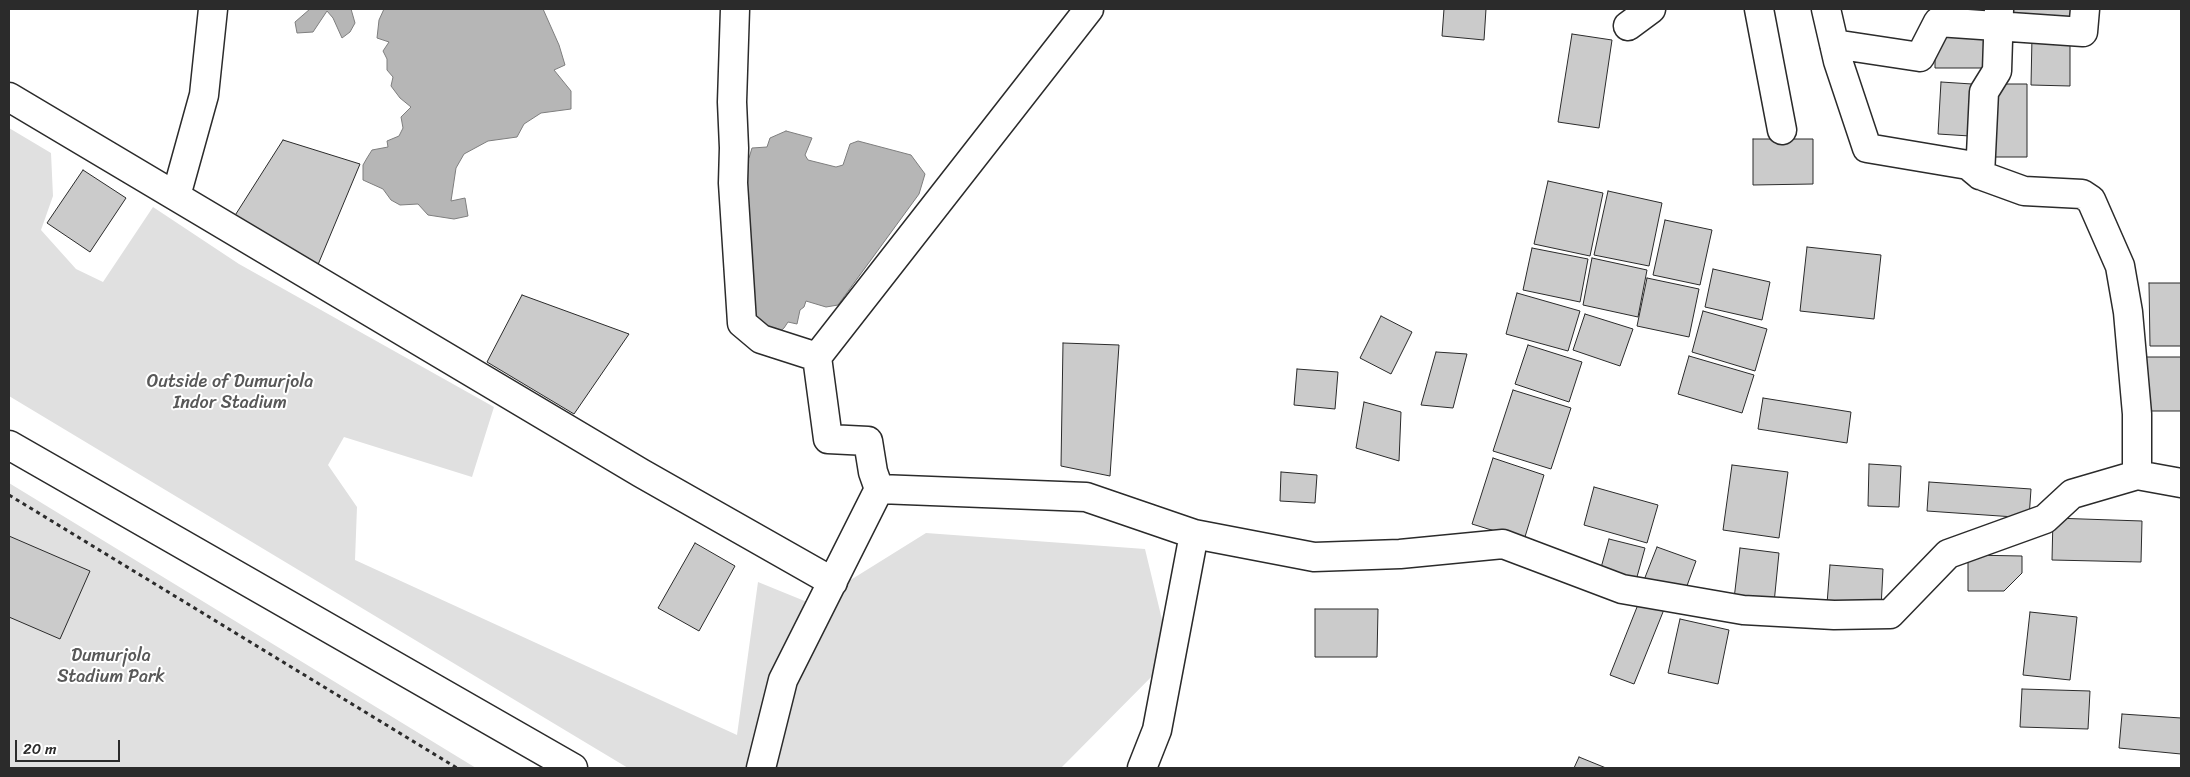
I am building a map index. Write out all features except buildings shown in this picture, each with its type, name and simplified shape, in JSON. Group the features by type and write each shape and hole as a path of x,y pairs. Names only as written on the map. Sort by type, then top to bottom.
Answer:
{"street":[{"path":"176,196 204,95 213,9"},
{"path":"735,9 732,102 733,183 742,323 761,338 817,357"},
{"path":"761,768 783,680 879,489 872,472 868,442 828,439 817,357 1089,9"},
{"path":"1628,26 1651,9"},
{"path":"1759,9 1782,130"},
{"path":"1826,9 1834,44 1866,148 1968,165 1980,175 2024,191 2082,194 2091,200 2120,266 2128,312 2136,414 2137,475"},
{"path":"1834,44 1920,57 1938,22 1998,18 2082,32 2085,9"},
{"path":"1980,175 1984,92 1997,71 1998,18"},
{"path":"9,97 633,468 833,582"},
{"path":"9,445 573,768"},
{"path":"879,489 1086,497 1194,534 1314,557 1400,554 1503,544 1622,589 1743,610 1834,615 1890,614 1948,554 2045,519 2072,494 2137,475 2181,484"},
{"path":"1150,766 1194,534"}],"path":[{"path":"9,495 457,768"}],"green space":[{"name":"Outside of Dumurjola Indor Stadium","path":"9,128 51,153 53,196 41,230 76,269 103,282 153,207 239,264 494,407 472,477 344,437 328,465 357,507 355,560 737,735 758,582 812,604 926,533 1145,549 1171,657 1061,768 628,768 9,396"},
{"name":"Dumurjola Stadium Park","path":"9,483 476,768 9,768"}],"shaded area":[{"path":"310,9 351,9 355,23 350,32 342,38 333,18 327,11 313,32 297,33 295,22"},
{"path":"384,9 543,9 559,45 565,65 554,70 571,91 571,109 541,113 524,124 517,137 488,141 464,154 456,168 451,201 465,198 468,216 454,219 428,215 418,204 400,205 391,200 383,189 363,180 363,165 372,150 388,147 387,141 399,136 403,128 401,117 411,107 400,98 391,86 393,77 387,70 387,59 383,51 389,42 377,38 379,20"},
{"path":"786,131 812,138 805,155 808,160 836,167 843,165 850,144 858,141 911,155 925,174 919,194 838,305 826,307 806,301 804,307 800,310 797,324 788,322 775,336 762,327 752,310 743,162 749,158 752,148 767,147 770,138"}]}
